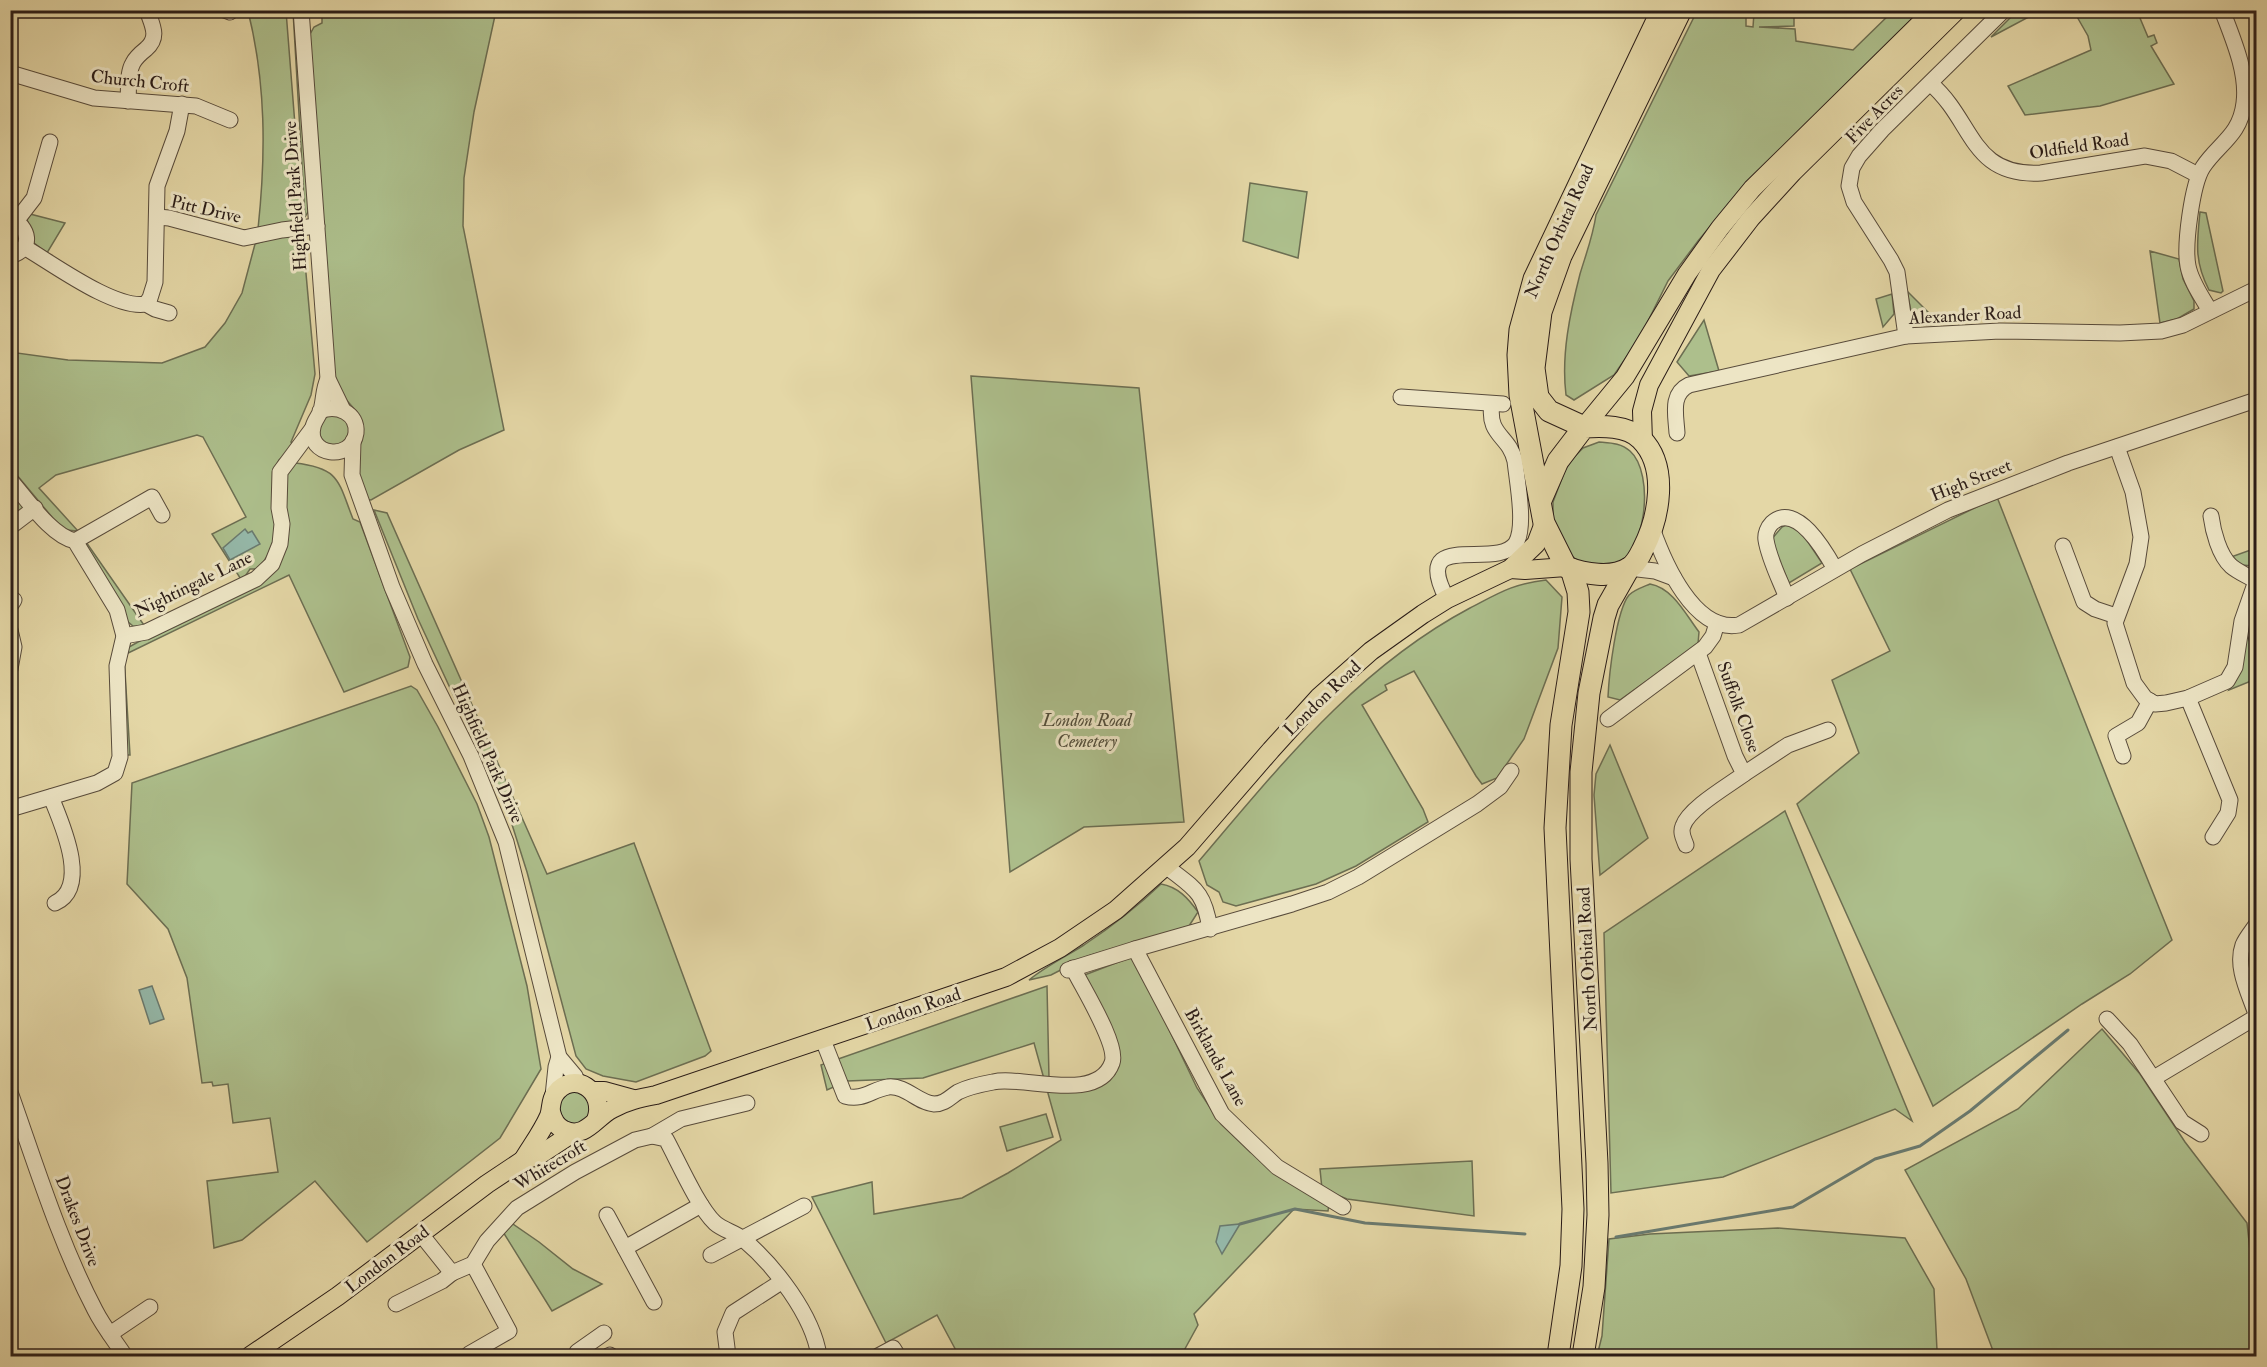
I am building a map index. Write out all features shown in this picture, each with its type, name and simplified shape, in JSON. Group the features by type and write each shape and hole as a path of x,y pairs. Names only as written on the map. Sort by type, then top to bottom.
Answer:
{"highway":[{"name":"North Orbital Road","path":"1541,500 1520,395 1518,374 1520,330 1534,279 1662,10"},
{"name":"North Orbital Road","path":"1584,427 1549,411 1538,396 1534,368 1541,312 1561,256 1681,10"},
{"path":"1584,427 1612,428 1630,432 1643,441 1653,457 1657,471 1658,498 1653,528 1641,553 1629,568 1603,574 1569,568 1544,523 1541,500 1558,461 1584,427"},
{"name":"North Orbital Road","path":"1558,1356 1571,1266 1573,1209 1555,828 1561,725 1579,612 1578,592 1569,568"},
{"name":"North Orbital Road","path":"1583,1356 1594,1287 1598,1163 1581,859 1581,772 1589,693 1602,626 1608,605 1629,568"}],"main road":[{"path":"1584,427 1625,376 1687,274 1752,189 1934,10"},
{"path":"1643,441 1642,411 1649,385 1711,270 1751,218 1793,172 1957,10"},
{"name":"London Road","path":"250,1356 338,1296 420,1233 523,1160 538,1156 573,1132 590,1127 607,1111 633,1099 656,1095 1006,977 1060,948 1116,910 1167,867 1210,823 1319,697 1371,651 1448,599 1510,569 1536,544 1544,523"},
{"name":"London Road","path":"1510,569 1569,568"},
{"path":"573,1132 563,1130 556,1124 552,1104 563,1087 586,1087 599,1106 596,1120"},
{"name":"London Road","path":"586,1087 633,1099"},
{"name":"London Road","path":"523,1160 552,1104"}],"street":[{"path":"128,100 131,66 153,42 155,32 147,10"},
{"name":"Highfield Park Drive","path":"301,10 328,379 343,410 354,421 356,432 353,441 352,475 392,586 425,664 471,756 498,817 513,865 559,1057 586,1087"},
{"name":"Five Acres","path":"1906,336 1897,272 1854,202 1850,186 1852,168 1859,156 1882,130 2004,10"},
{"path":"2210,311 2192,277 2187,255 2192,209 2198,175 2208,160 2234,133 2245,102 2245,89 2237,54 2222,10"},
{"name":"Church Croft","path":"10,73 94,98 182,104 210,111 230,120"},
{"name":"Oldfield Road","path":"1931,84 1952,105 1976,146 1986,158 2006,169 2027,174 2041,173 2145,156 2171,160 2198,175"},
{"path":"146,304 155,282 157,186 177,131 182,104"},
{"path":"10,256 24,247 26,232 14,219 34,198 50,141"},
{"name":"Pitt Drive","path":"157,217 169,218 244,238 317,226"},
{"path":"24,247 104,295 139,305 146,304 169,313"},
{"name":"Alexander Road","path":"1677,433 1676,401 1679,392 1689,385 1906,336 2000,331 2146,332 2183,325 2256,289"},
{"name":"Highfield Park Drive","path":"328,379 324,387 320,411 312,429 316,444 327,451 352,475"},
{"path":"1401,397 1498,404 1491,422 1513,453 1515,461 1520,536 1512,548 1506,552 1454,555 1444,559 1440,564 1438,578 1448,599"},
{"name":"High Street","path":"1717,623 1740,625 1835,569 1947,510 1999,488 2256,400"},
{"path":"320,411 332,408 343,410"},
{"name":"Nightingale Lane","path":"124,636 146,632 255,579 272,564 280,544 282,525 278,480 283,465 312,429"},
{"path":"292,456 327,451 341,452 353,441"},
{"path":"2117,447 2133,492 2141,537 2137,564 2116,616 2115,630 2134,683 2139,692 2150,701 2160,704 2188,698 2226,681 2233,673 2242,621 2256,581 2226,561 2212,527 2211,516"},
{"path":"10,480 55,533 66,539 75,541 152,497 162,515"},
{"path":"10,527 35,508"},
{"path":"1787,598 1766,541 1768,528 1778,519 1789,517 1802,523 1835,569"},
{"path":"1608,719 1698,653 1711,641 1717,623 1699,612 1674,578 1659,547 1653,528"},
{"path":"10,809 83,787 110,776 118,767 120,757 117,666 124,636 117,610 75,541"},
{"path":"2063,546 2084,602 2095,609 2116,616"},
{"path":"1629,568 1674,578"},
{"path":"10,630 14,647 10,669"},
{"name":"Suffolk Close","path":"1698,653 1735,756 1744,774"},
{"path":"2188,698 2230,800 2228,813 2213,837"},
{"path":"2122,756 2116,736 2138,723 2150,701"},
{"name":"Suffolk Close","path":"1686,845 1682,831 1685,823 1697,808 1788,745 1828,730"},
{"path":"823,1040 844,1096 854,1099 888,1087 909,1092 928,1103 938,1104 959,1092 996,1081 1082,1085 1102,1076 1114,1060 1110,1042 1071,969 1328,892 1358,877 1477,804 1500,787 1511,771"},
{"path":"51,797 71,850 72,860 69,890 61,900 55,903"},
{"path":"1167,867 1202,897 1210,929"},
{"path":"2154,1078 2256,1015 2242,974 2241,961 2243,944 2256,925"},
{"name":"Birklands Lane","path":"1135,948 1222,1114 1277,1167 1343,1207"},
{"path":"2107,1019 2130,1044 2182,1122 2201,1134"},
{"name":"Highfield Park Drive","path":"552,1104 559,1057"},
{"name":"Drakes Drive","path":"10,1092 56,1223 75,1269 96,1312 125,1356"},
{"path":"652,1136 681,1119 747,1103"},
{"path":"652,1136 666,1139 701,1205 715,1223 742,1238 772,1268 799,1304 818,1347 819,1356"},
{"name":"Whitecroft","path":"473,1264 487,1241 517,1208 635,1140 652,1136"},
{"path":"625,1248 701,1205"},
{"path":"711,1255 804,1206"},
{"path":"607,1215 654,1302"},
{"path":"420,1233 452,1273"},
{"path":"396,1304 473,1264 509,1331 469,1354"},
{"path":"728,1356 725,1332 733,1313 781,1282"},
{"path":"110,1334 150,1307"},
{"path":"579,1356 577,1352 604,1333"},
{"path":"878,1356 893,1348 898,1356"}],"green space":[{"path":"248,11 286,11 302,214 292,222 258,229 263,119 258,65"},
{"path":"293,11 295,11 309,210 305,217"},
{"path":"309,11 496,11 474,112 464,178 463,226 504,430 459,450 371,500 365,499 359,482 357,412 342,395 334,374 309,36 314,27 322,23 322,16"},
{"path":"1697,11 1746,11 1746,26 1753,27 1754,13 1749,13 1749,11 1794,11 1794,26 1759,27 1795,29 1796,41 1853,50 1893,11 1922,11 1739,192 1668,281 1639,339 1614,375 1574,400 1566,395 1567,334 1576,289 1596,215"},
{"path":"2017,11 2040,11 1991,37"},
{"path":"2089,11 2137,11 2148,37 2154,35 2157,43 2151,46 2174,84 2100,106 2025,115 2008,86 2091,50 2088,36 2076,15"},
{"path":"1250,183 1307,192 1298,258 1243,241"},
{"path":"2200,212 2206,213 2223,291 2221,293 2209,290 2201,270 2198,243"},
{"path":"30,214 65,223 47,253 34,243 33,233 27,220"},
{"path":"296,235 303,240 315,374 311,395 291,442 295,446 279,460 274,470 278,521 271,550 259,569 250,569 242,581 212,534 246,517 203,437 197,435 56,475 39,488 78,531 66,530 57,523 11,468 10,352 68,360 162,363 205,347 225,323 242,293 255,244 276,237"},
{"path":"2150,251 2179,259 2183,279 2194,301 2194,309 2177,319 2160,323"},
{"path":"1907,291 1940,324 1922,325 1913,322"},
{"path":"1892,294 1894,314 1883,327 1876,299"},
{"path":"1704,320 1719,371 1689,376 1677,362"},
{"name":"London Road Cemetery","path":"971,376 1139,388 1184,822 1084,827 1010,872"},
{"path":"334,415 345,419 349,430 345,441 334,445 323,441 319,430 323,419"},
{"path":"1599,442 1623,446 1630,451 1638,462 1643,477 1643,514 1633,548 1623,560 1608,567 1583,566 1569,553 1553,518 1553,502 1565,470 1583,448"},
{"path":"295,463 310,465 329,473 340,486 353,519 360,522 410,657 408,667 344,692 289,575 124,655 130,755 124,755 122,651 275,565 284,479"},
{"path":"11,491 24,507 11,520"},
{"path":"1997,497 2172,940 2130,974 1933,1106 1797,804 1859,753 1832,680 1890,651 1850,569"},
{"path":"374,510 387,513 547,874 634,843 711,1051 705,1056 636,1082 603,1076 586,1069 576,1056 527,872 509,815 418,619"},
{"path":"1794,521 1822,563 1789,583 1770,541 1782,527"},
{"path":"86,542 146,628 133,626 127,621 84,548"},
{"path":"2256,548 2254,566 2241,565 2231,557"},
{"path":"1546,580 1562,597 1558,648 1524,739 1497,778 1482,784 1414,671 1385,685 1387,690 1362,705 1423,809 1428,822 1356,866 1316,884 1236,906 1223,902 1219,892 1207,885 1199,861 1322,721 1391,659 1429,632 1506,590"},
{"path":"1650,584 1666,591 1678,603 1699,632 1698,644 1620,700 1608,697 1614,644 1624,603 1631,593"},
{"path":"2256,598 2256,630 2250,633 2247,628"},
{"path":"2246,632 2256,658 2256,679 2229,690 2241,670"},
{"path":"411,686 417,690 438,727 477,804 489,837 527,986 541,1069 500,1138 367,1242 315,1181 242,1240 214,1248 207,1181 278,1172 270,1118 233,1123 228,1084 213,1086 212,1082 202,1083 187,978 168,929 127,884 132,783"},
{"path":"1610,745 1648,838 1600,875 1594,795 1596,774"},
{"path":"1785,811 1912,1121 1895,1109 1723,1177 1611,1193 1604,933"},
{"path":"1161,884 1182,894 1198,912 1189,926 1088,956 1051,975 1029,980 1104,931"},
{"path":"1134,956 1197,1088 1221,1124 1250,1152 1301,1188 1329,1204 1328,1211 1294,1209 1194,1314 1198,1325 1181,1356 959,1356 937,1315 886,1343 812,1197 872,1182 874,1214 962,1198 1061,1140 1034,1043 923,1078 847,1081 827,1090 821,1065 1047,986 1049,1078 1103,1084 1115,1074 1119,1062 1082,976"},
{"path":"2102,1029 2140,1074 2185,1142 2247,1223 2256,1305 2256,1347 2229,1356 1995,1356 1966,1279 1905,1170 2018,1109"},
{"path":"571,1090 588,1094 591,1116 577,1125 565,1120 560,1112 559,1102"},
{"path":"1046,1114 1053,1137 1007,1151 1000,1127"},
{"path":"1472,1161 1474,1216 1347,1199 1322,1189 1320,1169"},
{"path":"507,1220 573,1269 602,1284 552,1311 500,1227"},
{"path":"1778,1228 1905,1238 1934,1289 1937,1350 1955,1356 1597,1356 1602,1336 1609,1239 1650,1234"}],"shaded area":[{"path":"245,529 248,533 252,531 260,544 230,560 223,548"},
{"path":"152,986 164,1019 150,1024 139,990"},
{"path":"1240,1224 1222,1254 1216,1242 1220,1226"}],"waterway":[{"path":"1616,1237 1793,1207 1875,1159 1920,1146 1970,1111 2068,1030"},
{"path":"1240,1224 1295,1209 1365,1223 1525,1234"}]}
